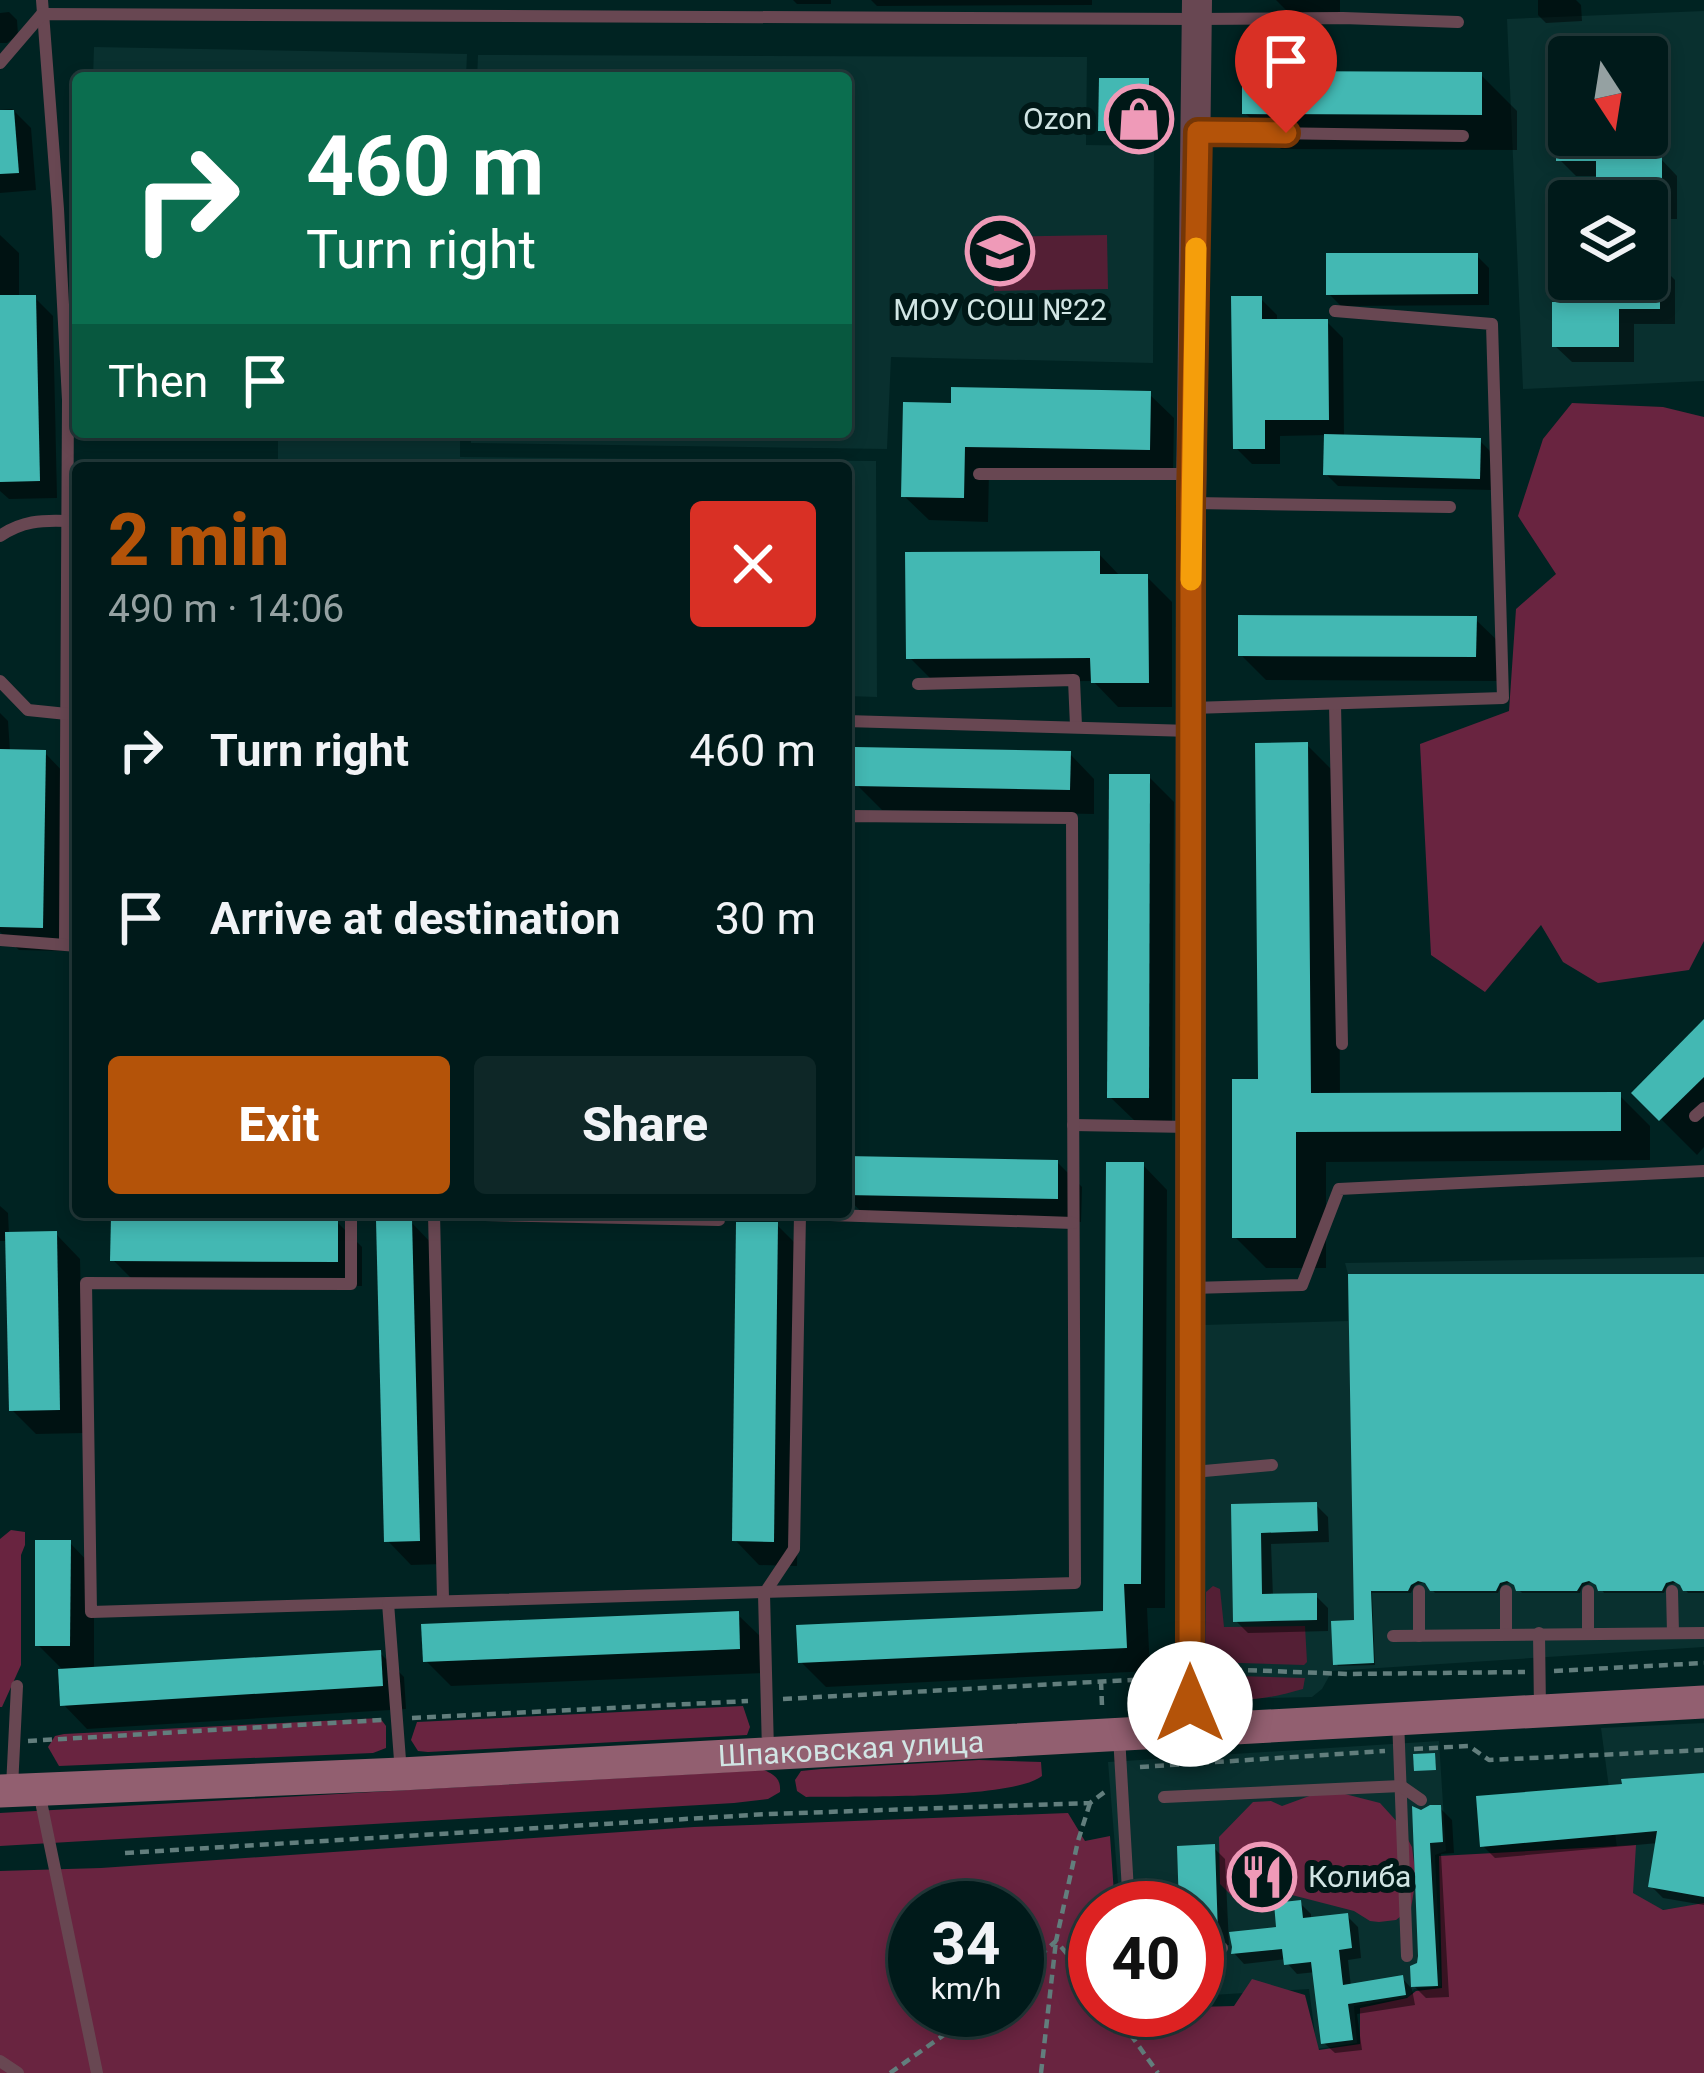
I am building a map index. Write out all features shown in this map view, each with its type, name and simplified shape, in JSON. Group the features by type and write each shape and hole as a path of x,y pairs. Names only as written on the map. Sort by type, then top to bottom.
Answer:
{"main road":[{"name":"Шпаковская улица","path":"17,1791 1190,1732 1398,1734 1540,1712 1704,1702"}],"street":[{"path":"1190,1732 1191,489 1197,10"}],"lane":[{"path":"826,0 826,17"},
{"path":"1080,0 1080,18"},
{"path":"1343,0 1343,18"},
{"path":"42,7 1080,18 1197,10 1458,22"},
{"path":"0,63 42,7"},
{"path":"0,940 72,944 68,400 42,7"},
{"path":"1198,132 1463,136"},
{"path":"852,721 1076,726 1335,704 1503,698 1492,324 1335,311"},
{"path":"979,474 1450,507"},
{"path":"0,536 34,520 67,521"},
{"path":"918,684 1074,680 1076,726"},
{"path":"0,681 28,710 71,707"},
{"path":"1335,704 1342,1044"},
{"path":"351,1218 351,1284 86,1283 91,1612 1075,1583 1072,818 852,815"},
{"path":"1073,1125 1190,1127"},
{"path":"1191,1288 1302,1285 1339,1189 1704,1171"},
{"path":"852,1216 1073,1223"},
{"path":"431,1218 442,1599"},
{"path":"637,1218 719,1220"},
{"path":"768,1754 764,1594 794,1549 800,1218"},
{"path":"1192,1472 1272,1465"},
{"path":"1419,1591 1419,1636"},
{"path":"1506,1591 1506,1634"},
{"path":"1588,1591 1588,1634"},
{"path":"1672,1591 1672,1633"},
{"path":"388,1603 401,1774"},
{"path":"1539,1633 1540,1712"},
{"path":"1393,1636 1704,1633"},
{"path":"17,1686 9,1733 17,1791 50,1858 98,2073"},
{"path":"1398,1734 1407,1956"},
{"path":"1119,1735 1127,1881"},
{"path":"1164,1797 1401,1786 1421,1800"},
{"path":"0,2061 18,2073"}],"path":[{"path":"9,1733 70,1736 766,1700 1190,1676 1203,1668 1348,1674 1540,1672 1704,1663"},
{"path":"125,1853 768,1814 1090,1802 1142,1765 1398,1734 1469,1746 1489,1760 1704,1750"},
{"path":"1040,2073 1056,1941 1090,1802"},
{"path":"1044,1952 1056,1941"},
{"path":"1056,1941 1068,1955"},
{"path":"890,2073 941,2037"},
{"path":"1132,2037 1158,2073"}],"shaded area":[{"path":"1704,11 1704,381 1523,389 1507,19"},
{"path":"94,47 467,54 466,72 93,72"},
{"name":"МОУ СОШ №22","path":"478,55 1087,57 1086,145 1154,146 1153,363 891,357 887,449 471,443 471,438 852,438 852,72 477,72"},
{"path":"1107,235 1108,289 994,291 993,237"},
{"path":"1572,403 1663,407 1704,417 1704,941 1689,970 1598,983 1563,962 1541,925 1485,992 1431,955 1420,744 1509,711 1516,609 1556,574 1518,516 1543,439"},
{"path":"278,438 460,438 460,457 876,461 877,697 852,696 852,462 278,462"},
{"path":"1704,1257 1704,1647 1332,1671 1312,1697 1218,1699 1206,1692 1203,1325 1348,1321 1345,1263"},
{"path":"11,1530 25,1532 21,1665 0,1707 0,1539"},
{"path":"1213,1586 1220,1589 1224,1627 1305,1626 1307,1662 1205,1660 1206,1592"},
{"path":"1202,1675 1305,1678 1303,1689 1241,1700 1206,1692"},
{"path":"743,1706 750,1727 747,1735 428,1752 418,1751 411,1740 417,1722"},
{"path":"380,1718 386,1726 386,1748 373,1753 59,1766 48,1747 55,1736 64,1734"},
{"path":"1704,1723 1704,1904 1626,1915 1601,1728"},
{"path":"1439,1741 1446,1851 1435,1855 1441,1986 1354,2006 1357,2043 1317,2049 1309,1989 1224,1994 1224,1881 1118,1881 1108,1762"},
{"path":"979,1760 1041,1762 1042,1776 999,1789 893,1796 806,1797 797,1791 795,1780 801,1771"},
{"path":"764,1770 777,1778 780,1792 768,1799 734,1803 0,1846 0,1813"},
{"path":"1337,1792 1380,1803 1400,1825 1412,1847 1416,1878 1411,1908 1396,1920 1370,1921 1354,1911 1288,1894 1244,1904 1224,1888 1219,1837 1253,1802 1282,1806"},
{"path":"1068,1813 1085,1841 1110,1836 1113,1881 1068,1881 1068,2037 1224,2037 1224,2006 1234,2006 1252,1979 1305,1995 1319,2050 1360,2044 1360,2008 1442,1988 1439,1856 1636,1845 1633,1893 1663,1910 1704,1903 1704,2073 0,2073 0,1871 694,1827"}],"building":[{"path":"1242,71 1482,72 1482,115 1242,114"},
{"path":"1099,78 1149,78 1149,131 1098,131"},
{"path":"0,110 14,110 19,173 0,174"},
{"path":"1556,156 1662,156 1662,180 1596,180 1596,161 1556,161"},
{"path":"1326,253 1478,253 1478,294 1326,295"},
{"path":"0,295 36,295 40,481 0,482"},
{"path":"1231,296 1262,296 1262,319 1328,319 1329,420 1265,420 1265,449 1233,449"},
{"path":"1660,300 1660,309 1619,309 1619,347 1552,347 1552,302"},
{"path":"951,387 1151,391 1150,450 965,447 964,498 901,497 903,402 951,403"},
{"path":"1324,434 1481,438 1480,479 1323,475"},
{"path":"1100,551 1100,574 1148,574 1149,683 1091,683 1090,658 906,659 905,552"},
{"path":"1238,615 1477,616 1476,657 1238,656"},
{"path":"1308,742 1311,1093 1621,1092 1621,1131 1296,1132 1296,1238 1232,1238 1232,1079 1258,1079 1255,743"},
{"path":"855,747 1071,751 1070,790 854,786"},
{"path":"0,749 46,750 43,928 0,927"},
{"path":"1109,774 1150,774 1149,1098 1107,1098"},
{"path":"1704,1019 1704,1077 1659,1121 1631,1093"},
{"path":"852,1156 1058,1160 1058,1199 852,1195"},
{"path":"1106,1162 1144,1162 1141,1584 1124,1584 1127,1648 798,1663 796,1625 1103,1611"},
{"path":"111,1218 338,1219 338,1262 110,1261"},
{"path":"412,1219 420,1541 384,1542 376,1220"},
{"path":"736,1222 778,1222 774,1542 732,1541"},
{"path":"57,1231 60,1410 9,1411 5,1232"},
{"path":"1348,1274 1704,1274 1704,1591 1683,1591 1673,1581 1662,1591 1598,1591 1589,1581 1577,1591 1516,1591 1507,1581 1496,1591 1430,1591 1418,1581 1408,1591 1371,1591 1374,1663 1333,1665 1331,1621 1354,1620"},
{"path":"1317,1502 1318,1531 1261,1533 1262,1594 1317,1593 1317,1620 1233,1622 1231,1504"},
{"path":"35,1540 71,1540 70,1646 35,1646"},
{"path":"739,1611 740,1649 423,1662 421,1624"},
{"path":"381,1650 383,1686 60,1706 58,1669"},
{"path":"1435,1753 1436,1770 1414,1771 1413,1754"},
{"path":"1704,1773 1704,1897 1648,1887 1657,1831 1480,1847 1476,1796"},
{"path":"1441,1805 1443,1842 1430,1843 1438,1986 1411,1987 1410,1966 1418,1956 1412,1806 1421,1810"},
{"path":"1215,1844 1216,1881 1178,1881 1177,1846"},
{"path":"1301,1900 1303,1918 1348,1913 1352,1948 1339,1950 1343,1985 1403,1975 1406,1995 1348,2004 1353,2040 1321,2044 1311,1962 1284,1965 1282,1949 1231,1954 1229,1932 1276,1927 1274,1903"}],"slow traffic":[{"path":"1191,580 1196,248"}],"place":[{"name":"Ozon","path":"1139,119"},
{"name":"МОУ СОШ №22","path":"1000,251"},
{"name":"Колиба","path":"1262,1877"}],"route":[{"path":"1190,1704 1191,503 1198,132 1286,133"}]}
